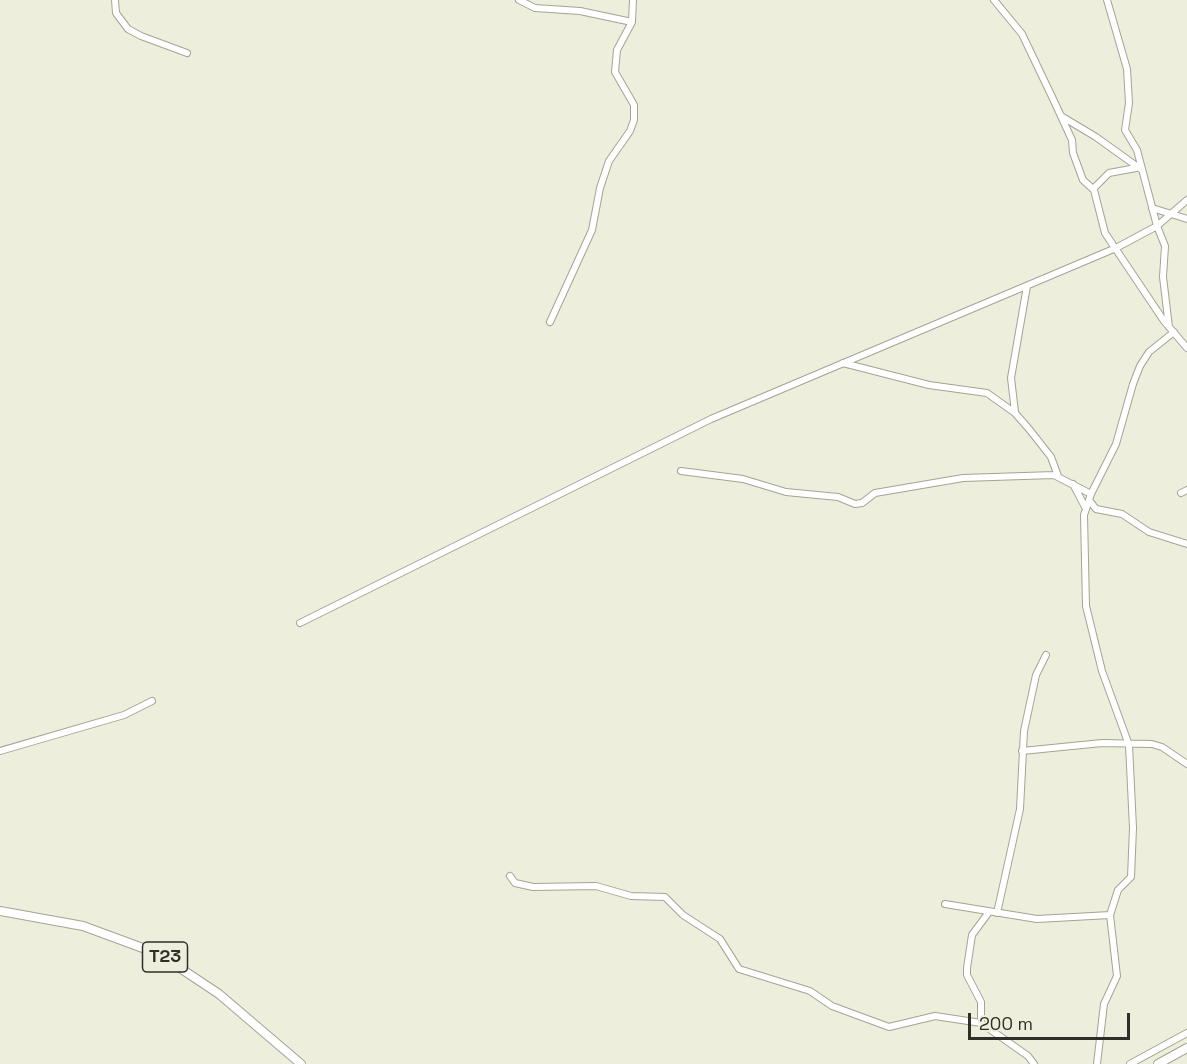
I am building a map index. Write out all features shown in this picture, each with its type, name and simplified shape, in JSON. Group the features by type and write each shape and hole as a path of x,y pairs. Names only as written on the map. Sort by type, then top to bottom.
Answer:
{"main road":[{"name":"T23","path":"0,911 96,930 159,954 219,994 301,1064"},
{"path":"1158,1064 1187,1048"}],"street":[{"path":"115,0 116,13 128,29 187,53"},
{"path":"519,0 535,8 580,11 632,22"},
{"path":"550,322 592,230 600,188 609,161 630,131 634,120 634,105 615,72 619,45 632,22 633,0"},
{"path":"994,0 1022,34 1072,140 1073,153 1083,180 1093,189 1102,226 1171,330 1187,348"},
{"path":"1107,0 1127,69 1130,103 1125,130 1137,150 1139,169 1165,246 1163,277 1171,330"},
{"path":"1060,116 1096,137 1139,169"},
{"path":"1093,189 1109,173 1139,169"},
{"path":"300,623 711,419 1116,248 1157,225 1187,200"},
{"path":"1152,208 1187,219"},
{"path":"1015,413 1011,378 1027,286"},
{"path":"1097,1064 1104,1004 1117,976 1110,915 1118,890 1131,877 1133,828 1129,745 1102,671 1087,616 1084,575 1085,507 1116,444 1140,366 1149,352 1171,330"},
{"path":"843,363 940,387 981,391 993,396 1015,413 1051,457 1058,476"},
{"path":"681,471 711,473 786,492 838,497 859,504 876,493 947,480 1058,476 1090,497 1096,509 1122,514 1158,536 1187,544"},
{"path":"1073,484 1085,507"},
{"path":"997,913 1020,809 1024,731 1036,675 1046,655"},
{"path":"0,751 124,714 152,701"},
{"path":"1022,751 1102,742 1158,745 1187,764"},
{"path":"510,876 516,883 532,887 596,886 631,896 665,897 683,915 720,939 739,969 810,991 832,1006 880,1024 894,1027 935,1016 981,1023 1029,1056 1034,1064"},
{"path":"945,904 1037,919 1110,915"},
{"path":"981,1023 981,1002 967,975 967,968 972,935 983,924 989,912"},
{"path":"1130,1064 1187,1033"}]}
